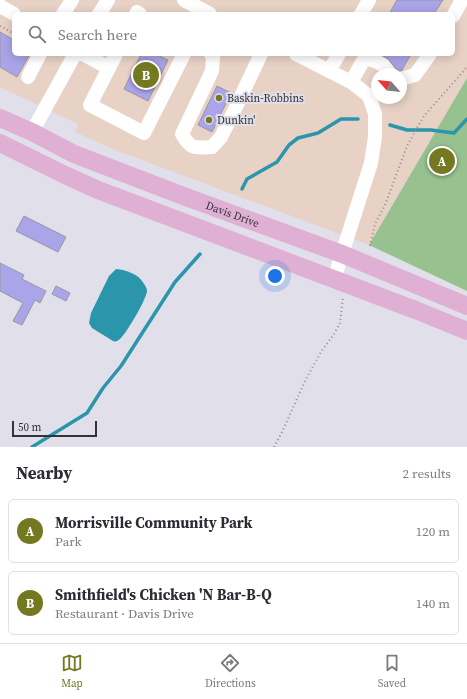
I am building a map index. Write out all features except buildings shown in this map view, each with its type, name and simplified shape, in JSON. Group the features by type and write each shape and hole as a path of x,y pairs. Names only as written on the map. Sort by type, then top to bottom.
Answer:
{"main road":[{"name":"Davis Drive","path":"0,118 32,132 74,154 342,254 467,306"},
{"path":"0,143 98,190 467,331"}],"lane":[{"path":"64,12 72,0"},
{"path":"100,12 108,0"},
{"path":"184,0 206,12"},
{"path":"362,12 369,0"},
{"path":"455,12 462,0"},
{"path":"0,6 12,13"},
{"path":"28,77 39,56"},
{"path":"32,132 74,56"},
{"path":"87,56 109,68"},
{"path":"115,56 90,105 144,133 183,56"},
{"path":"212,56 212,71 182,134 187,143 197,148 212,146 220,137 260,56"},
{"path":"300,56 371,92"},
{"path":"329,70 338,56"},
{"path":"407,77 415,75 429,56"},
{"path":"352,82 363,61 368,59 375,61 386,68"},
{"path":"334,279 371,163 375,137 374,104"}],"path":[{"path":"0,26 12,33"},
{"path":"370,246 375,224 385,204 407,146 424,116 467,66"},
{"path":"274,447 305,381 321,352 340,323 343,296"}],"shaded area":[{"path":"0,0 467,0 467,78 369,245 115,150 75,132 78,124 0,87"}],"green space":[{"path":"467,78 467,291 369,245"}],"water":[{"path":"116,269 124,270 136,275 142,281 147,290 141,307 124,335 118,341 113,341 92,328 89,323 91,313 109,276"}],"waterway":[{"path":"242,189 247,179 277,162 289,145 298,138 318,133 341,119 358,119"},
{"path":"390,125 407,130 431,130 454,133 467,119"},
{"path":"32,447 87,413 103,388 121,366 175,282 200,254"}],"place":[{"name":"Smithfield's Chicken 'N Bar-B-Q","path":"146,75"},
{"name":"Baskin-Robbins","path":"219,98"},
{"name":"Dunkin'","path":"209,120"},
{"name":"Morrisville Community Park","path":"442,161"}]}
